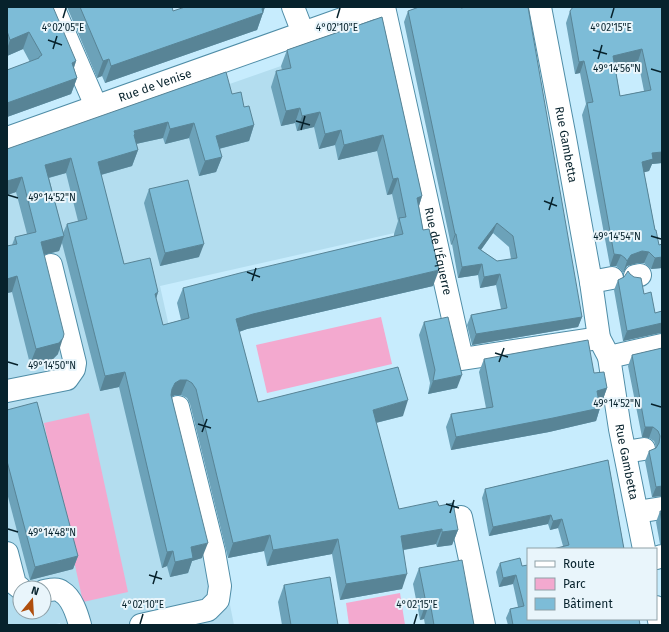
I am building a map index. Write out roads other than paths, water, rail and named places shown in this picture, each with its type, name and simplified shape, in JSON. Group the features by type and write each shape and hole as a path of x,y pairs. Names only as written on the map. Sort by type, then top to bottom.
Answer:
{"street":[{"path":"53,7 96,106"},
{"path":"293,7 303,33"},
{"name":"Rue de Venise","path":"7,138 376,7"},
{"name":"Rue de l'Équerre","path":"384,7 462,359 496,362 599,338"},
{"name":"Rue Gambetta","path":"540,7 565,138 602,280 599,338 609,357 634,450 637,512 644,548"},
{"path":"7,391 67,379 74,369 75,363 51,265"},
{"path":"609,357 662,345"},
{"path":"141,625 208,610 218,600 220,586 214,552 178,407"},
{"path":"637,512 662,508"},
{"path":"461,517 484,625"},
{"path":"7,553 14,580"},
{"path":"52,589 62,591 70,599 80,625"},
{"path":"657,612 660,625"}]}
